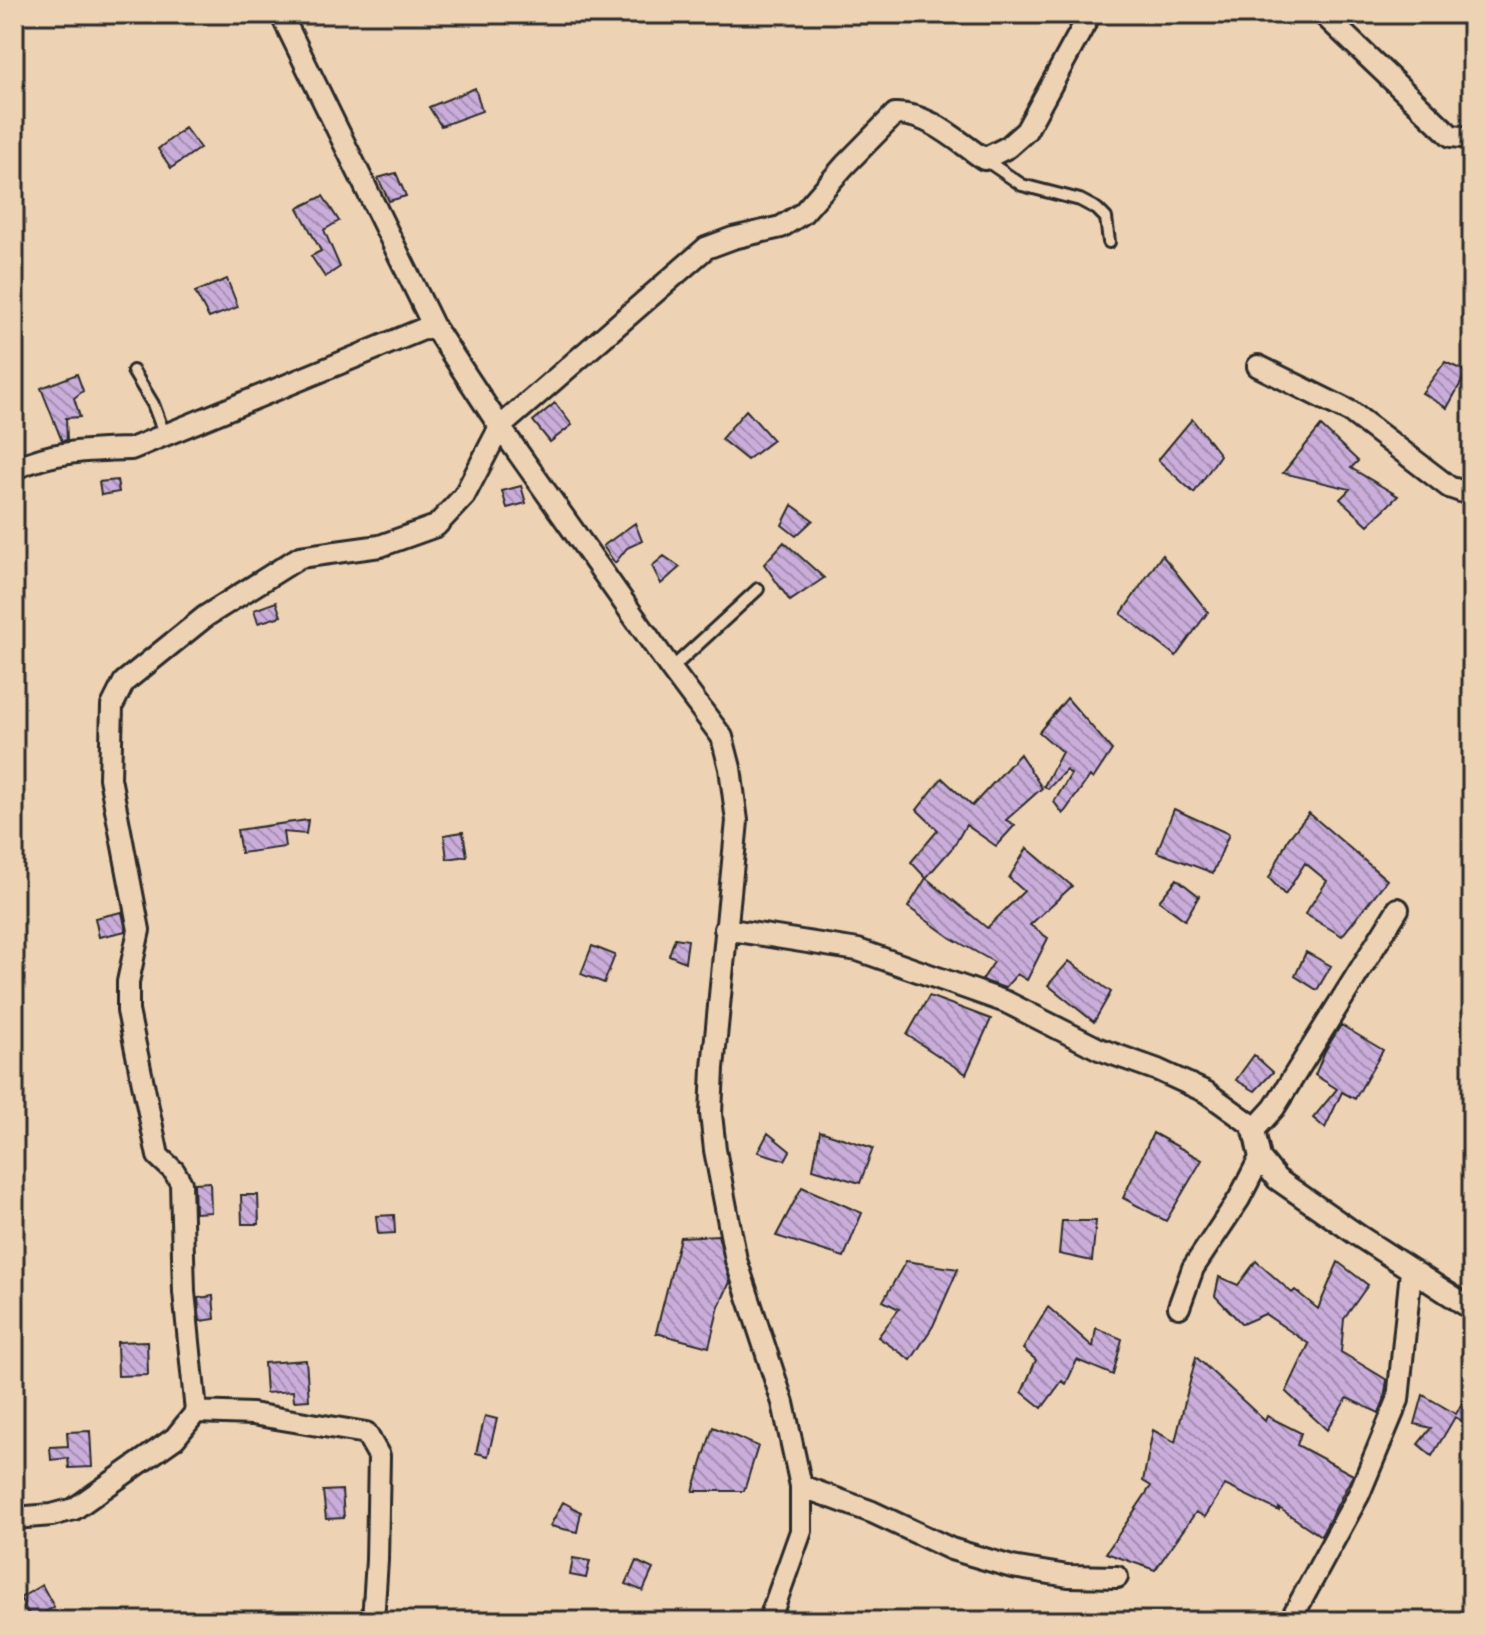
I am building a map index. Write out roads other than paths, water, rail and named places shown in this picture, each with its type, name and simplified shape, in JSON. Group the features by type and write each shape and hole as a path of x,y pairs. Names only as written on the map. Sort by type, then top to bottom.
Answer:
{"street":[{"path":"281,14 433,325 500,427 722,737 730,768 737,821 725,929 711,1114 736,1260 783,1403 801,1486 801,1531 769,1621"},
{"path":"14,1518 52,1515 74,1509 175,1438 196,1412 184,1292 181,1183 174,1171 158,1156 128,1011 128,982 139,930 110,778 112,706 124,682 206,616 300,557 380,546 436,526 464,496 500,427 706,248 781,227 803,213 895,114 927,120 984,159 1008,147 1026,131 1090,14"},
{"path":"1323,14 1451,136 1472,138"},
{"path":"14,469 27,462 79,451 131,449 433,325"},
{"path":"1258,366 1351,412 1449,487 1472,495"},
{"path":"1254,1130 1274,1108 1398,909"},
{"path":"725,929 858,950 1006,1002 1099,1049 1158,1070 1206,1092 1244,1117 1254,1130 1260,1158 1277,1179 1295,1194 1321,1208 1472,1309"},
{"path":"1179,1307 1193,1268 1239,1199 1260,1158"},
{"path":"1290,1621 1359,1494 1398,1400 1411,1271"},
{"path":"196,1412 252,1414 366,1433 379,1456 373,1621"},
{"path":"801,1486 872,1512 951,1549 1012,1567 1068,1576 1117,1577"}],"lane":[{"path":"984,159 1022,185 1080,200 1097,209 1106,218 1109,242"},
{"path":"133,371 153,404 165,436"},
{"path":"671,669 758,589"}]}
